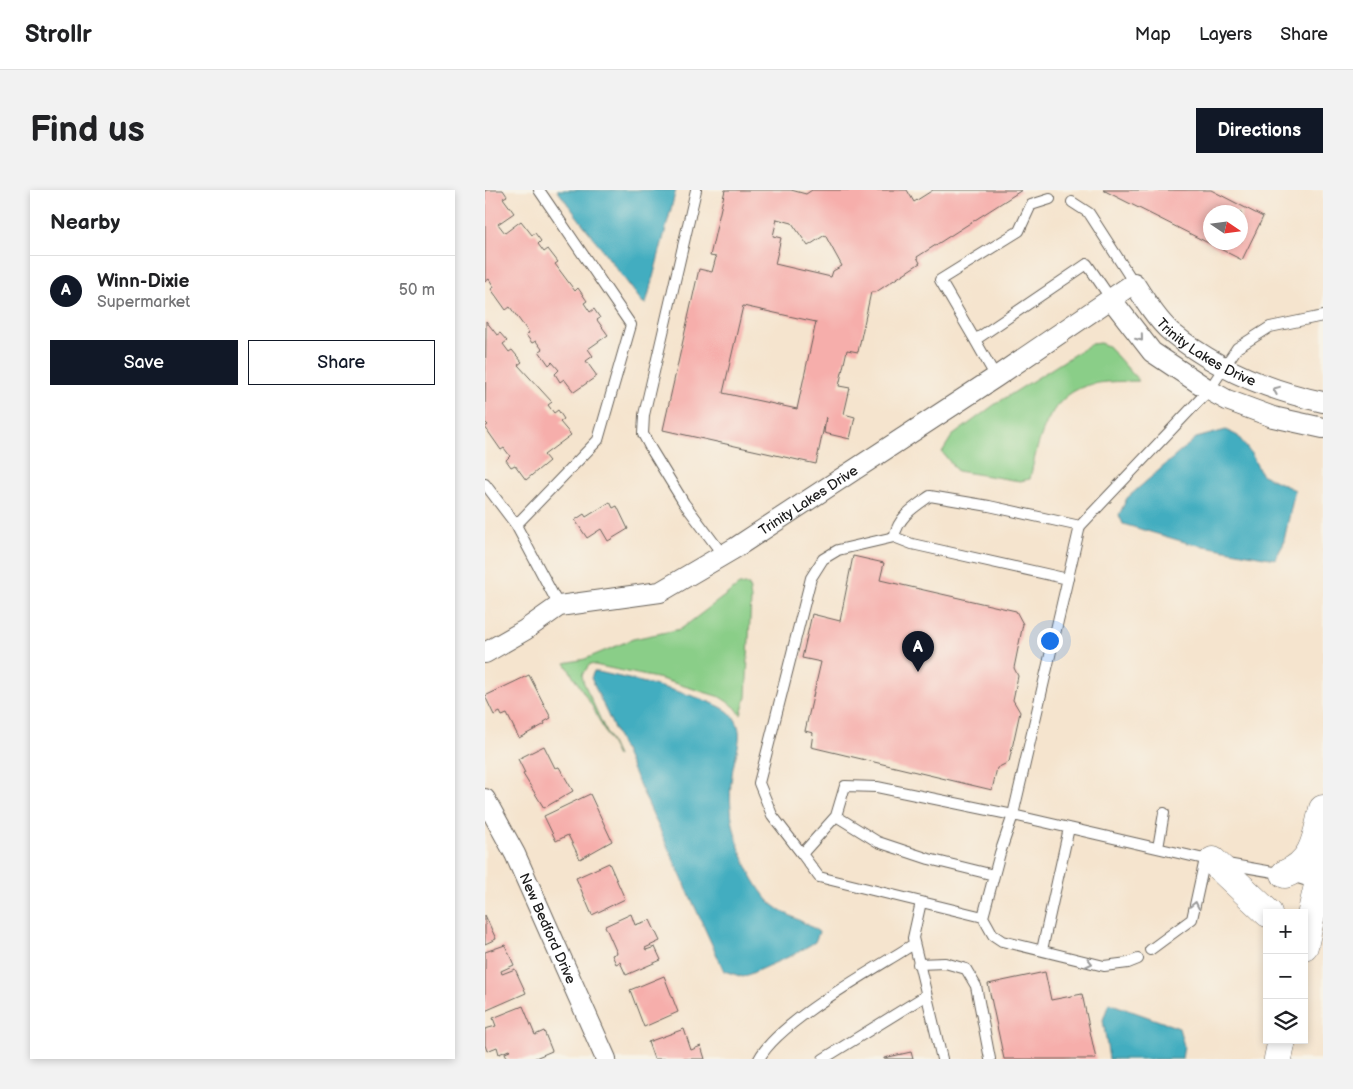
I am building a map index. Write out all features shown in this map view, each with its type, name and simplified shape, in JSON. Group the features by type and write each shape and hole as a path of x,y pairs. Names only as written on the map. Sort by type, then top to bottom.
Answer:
{"main road":[{"path":"1285,874 1303,864 1309,856 1323,809"},
{"path":"1209,860 1264,909"},
{"path":"1308,930 1321,879"},
{"path":"1278,1059 1281,1044"}],"street":[{"name":"Trinity Lakes Drive","path":"485,653 525,630 559,606 660,592 723,556 996,377 1134,283 1170,331 1225,368 1284,394 1323,402"},
{"name":"Trinity Lakes Drive","path":"1111,299 1152,352 1209,390 1227,400 1273,417 1323,428"},
{"name":"New Bedford Drive","path":"485,799 515,854 606,1059"}],"lane":[{"path":"516,525 598,440 631,325 539,190"},
{"path":"696,190 645,415 643,434 684,503 723,556"},
{"path":"996,377 941,280 1019,231 1031,206 1050,199"},
{"path":"1072,202 1089,213 1134,283"},
{"name":"Trinity Lakes Drive","path":"975,340 1087,264 1111,299"},
{"path":"1138,959 1128,963 1104,966 1002,941 993,935 983,917 1013,815 1080,526 1209,390 1237,348 1269,327 1323,316"},
{"path":"485,484 516,525 559,606"},
{"path":"894,537 897,525 908,511 930,496 989,506 1080,526"},
{"path":"983,917 819,877 772,815 759,783 811,578 823,559 838,550 894,537 911,544 1068,579"},
{"path":"802,854 836,816 845,786 877,787 1013,815 1209,860 1321,879"},
{"path":"1158,848 1164,813"},
{"path":"836,816 878,842 929,859 994,875"},
{"path":"1042,950 1069,828"},
{"path":"1150,950 1191,919 1209,860"},
{"path":"921,902 913,938 925,996 942,1059"},
{"path":"759,1059 775,1038 831,997 914,944"},
{"path":"918,964 945,964 966,969 976,986 990,1059"},
{"path":"823,1059 925,996"}],"green space":[{"path":"1100,343 1108,346 1139,381 1092,384 1078,389 1067,396 1050,416 1044,428 1030,479 1020,481 957,471 942,452 952,436 994,405 1091,344"},
{"path":"739,585 749,585 751,599 746,697 741,715 735,707 720,697 661,679 590,664 582,675 583,681 617,756 592,706 565,663 585,659 633,639 681,629"}],"water":[{"path":"557,190 676,190 646,304 642,302"},
{"path":"1226,430 1238,436 1252,455 1261,474 1295,490 1283,545 1275,559 1188,543 1123,524 1119,515 1127,498 1196,438"},
{"path":"594,671 688,695 707,701 731,714 739,728 739,743 733,767 730,792 732,821 738,845 754,880 768,900 779,909 819,932 815,942 795,954 743,977 724,971 591,678"},
{"path":"1109,1003 1179,1028 1184,1046 1182,1059 1109,1059 1103,1020"}],"building":[{"path":"485,190 503,190 507,196 503,198 514,213 498,224 505,233 521,221 532,235 535,233 541,241 538,244 544,252 548,249 558,262 555,264 575,291 578,288 587,301 584,303 590,312 594,309 600,318 597,320 608,335 588,349 593,356 586,361 597,376 574,392 564,379 560,382 555,374 559,370 552,362 549,365 539,351 542,349 536,341 532,343 526,335 529,333 510,307 506,310 491,289 494,287 489,279 485,282"},
{"path":"725,190 791,190 806,194 812,190 907,190 914,202 933,190 1022,190 917,257 920,263 876,292 871,292 858,352 847,350 839,386 850,388 844,414 855,417 850,439 824,433 826,417 816,464 663,430 699,269 712,272 716,257 710,256","holes":["777,219 792,223 808,246 825,235 842,266 833,271 831,277 775,264 781,238 773,236","743,306 816,322 797,409 723,393"]},
{"path":"1103,190 1211,190 1240,205 1203,205 1203,240"},
{"path":"1248,209 1263,217 1248,248"},
{"path":"1222,250 1247,250 1242,260"},
{"path":"486,321 497,335 500,333 507,341 503,344 509,352 512,350 522,362 518,365 552,402 548,405 554,413 558,410 564,419 560,422 571,435 544,455 549,461 526,480 515,465 511,467 506,460 510,456 504,448 501,450 485,427 488,425 485,422"},
{"path":"610,502 613,508 617,506 628,529 608,541 601,529 587,538 575,520 584,514 586,517"},
{"path":"853,556 884,563 880,580 1016,611 1023,624 1014,668 1018,676 1013,700 1020,712 1009,762 997,768 992,790 811,747 813,733 805,731 821,662 802,658 812,614 840,621"},
{"path":"529,675 551,718 544,722 545,724 519,738 507,714 502,716 500,712 494,715 485,696"},
{"path":"544,746 555,768 559,767 573,791 544,808 523,774 525,773 518,759"},
{"path":"590,794 612,841 580,859 568,835 556,841 544,816"},
{"path":"609,863 625,899 592,915 576,878"},
{"path":"631,914 635,925 650,920 660,941 645,948 646,950 655,947 661,960 626,975 620,962 616,964 612,955 617,953 605,926"},
{"path":"485,915 496,939 485,944"},
{"path":"505,945 514,965 501,971 502,974 515,969 526,993 485,1011 485,952"},
{"path":"1045,972 1051,1000 1082,994 1096,1059 1004,1059 988,984"},
{"path":"664,976 678,1012 644,1027 630,990"},
{"path":"523,1006 535,1035 544,1031 552,1051 533,1059 508,1059 505,1053 509,1050 499,1054 497,1047 487,1051 485,1029 496,1026 493,1018"},
{"path":"684,1029 691,1050 701,1046 705,1059 654,1059 648,1042"},
{"path":"911,1052 913,1059 884,1059 884,1058"}],"place":[{"name":"Winn-Dixie","path":"918,672"}]}
